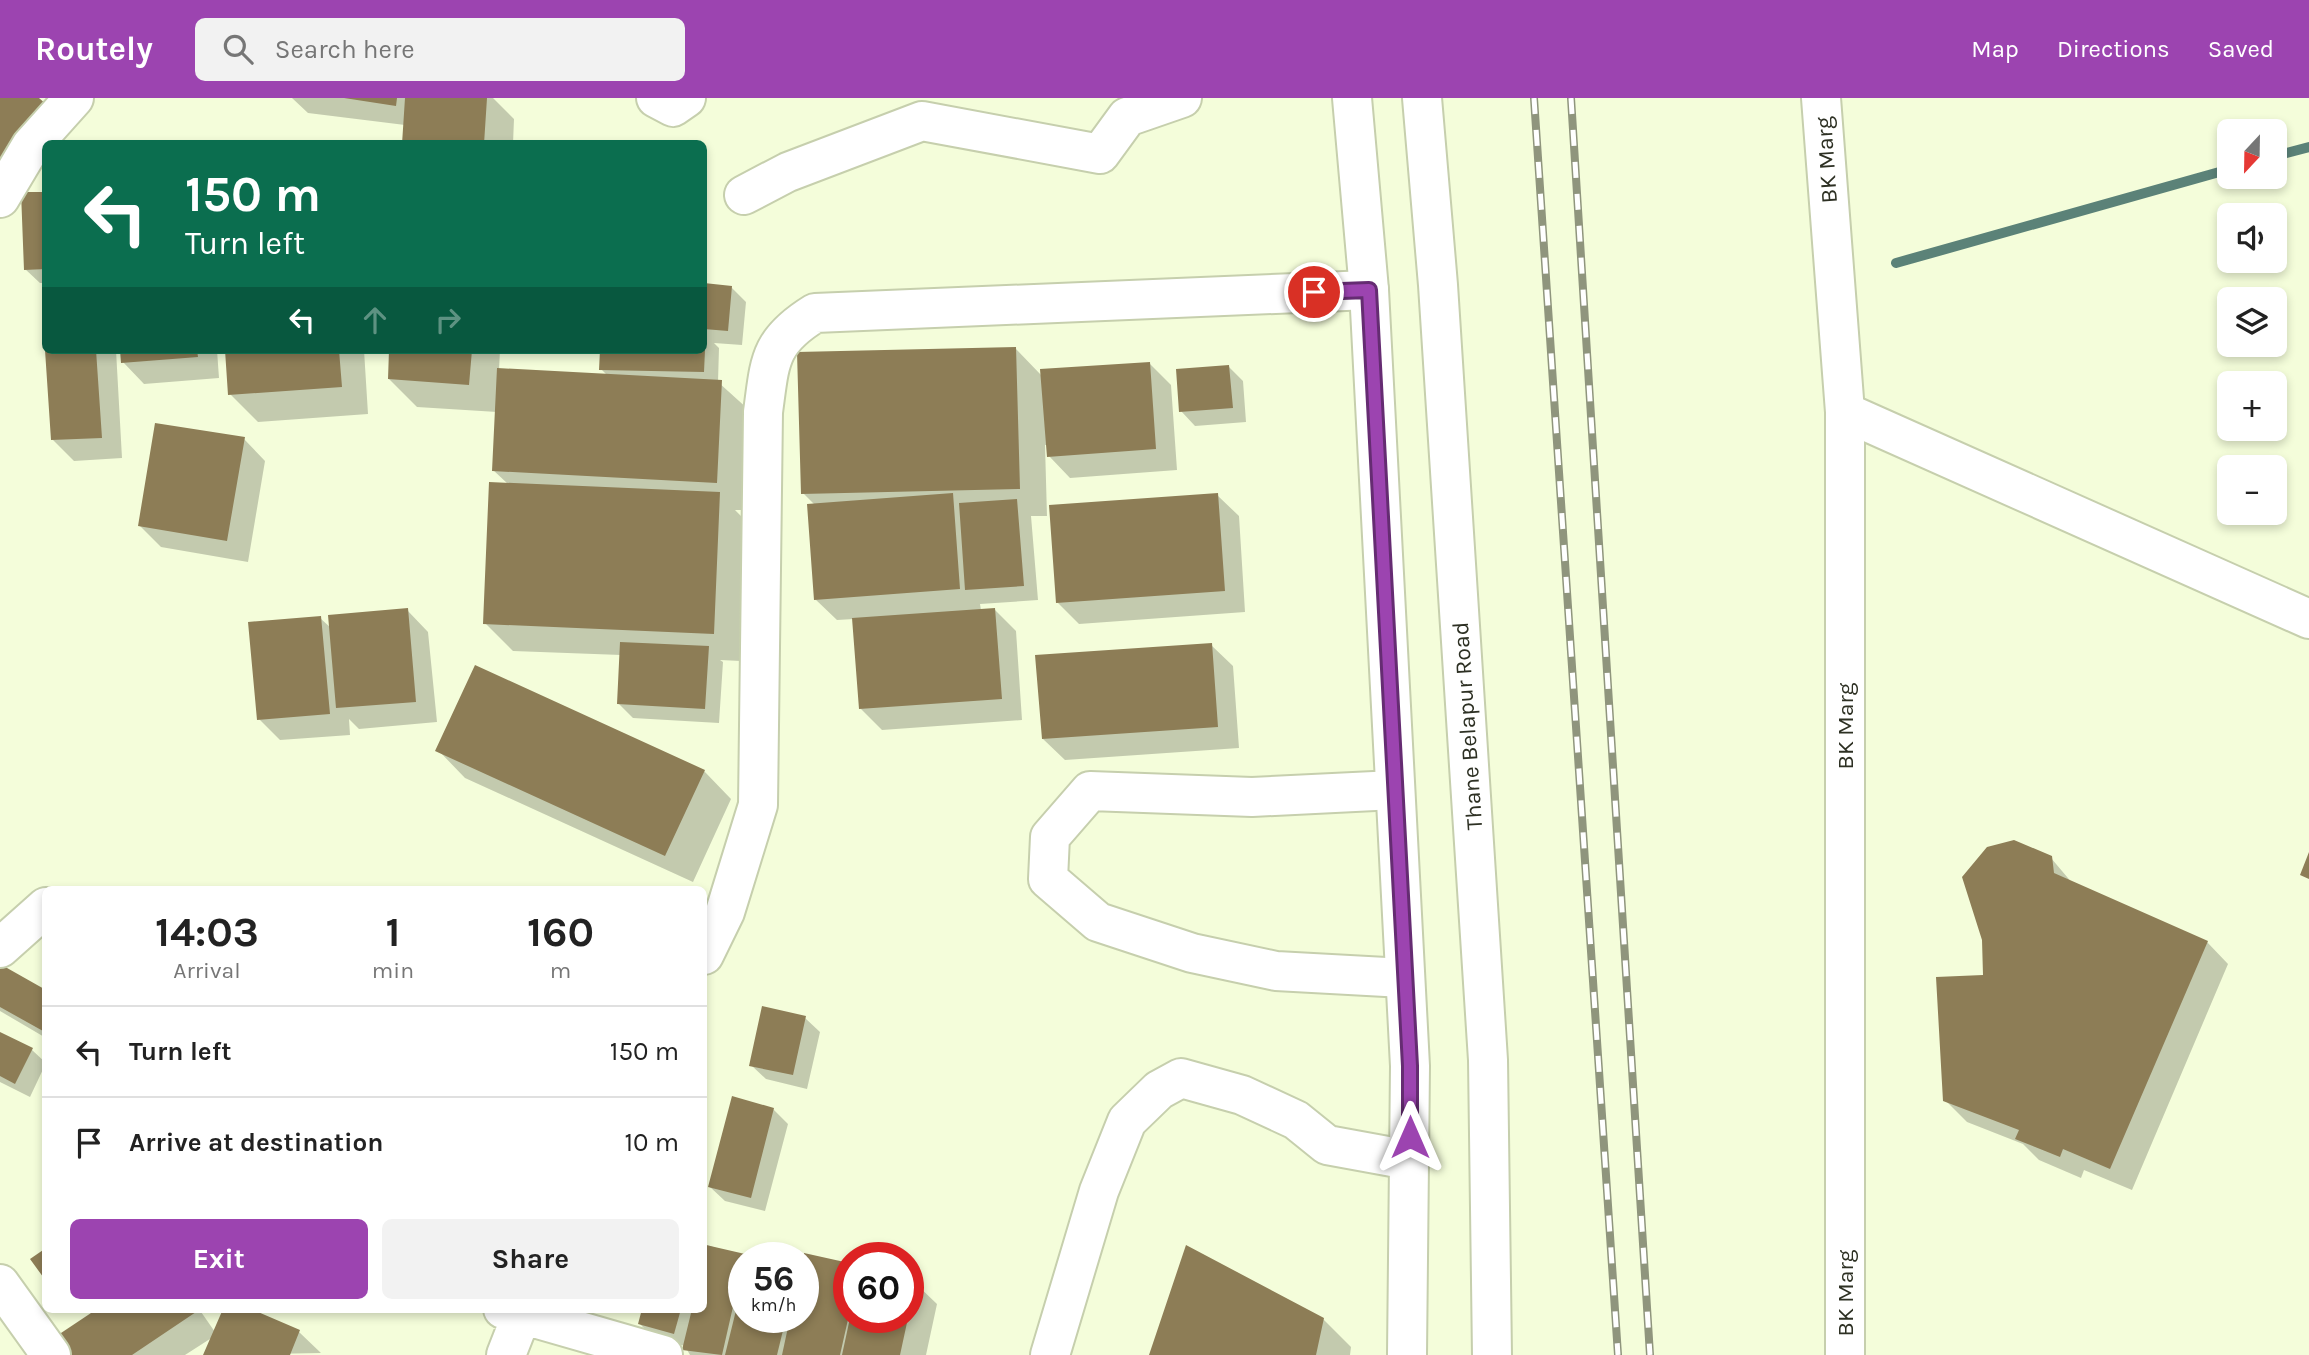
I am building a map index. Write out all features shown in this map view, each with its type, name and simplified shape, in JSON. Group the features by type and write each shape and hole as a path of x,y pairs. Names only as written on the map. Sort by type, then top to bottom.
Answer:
{"street":[{"path":"0,198 30,146 74,98"},
{"path":"656,98 673,107 685,98"},
{"path":"744,195 913,109 1100,154 1127,117 1182,98"},
{"path":"1352,98 1369,290 1410,1066 1407,1355"},
{"name":"Thane Belapur Road","path":"1422,98 1438,285 1488,1059 1492,1355"},
{"name":"BK Marg","path":"1821,98 1845,412 1844,1355"},
{"path":"707,949 726,912 758,805 763,412 769,362 790,328 815,313 1369,290"},
{"path":"1845,412 2309,618"},
{"path":"1395,790 1252,797 1090,791 1050,837 1048,879 1098,922 1192,953 1276,971 1404,978"},
{"path":"0,948 42,911"},
{"path":"1050,1355 1099,1191 1127,1121 1159,1090 1181,1078 1242,1095 1296,1120 1327,1145 1409,1160"},
{"path":"0,1284 45,1317 51,1355"},
{"path":"506,1355 515,1313"},
{"path":"526,1313 663,1355"}],"building":[{"path":"0,98 39,98 55,112 0,167"},
{"path":"344,98 397,98 396,106"},
{"path":"405,98 487,98 484,140 402,140"},
{"path":"21,192 42,192 42,269 24,270"},
{"path":"707,283 732,286 728,331 707,329"},
{"path":"1016,347 1020,489 801,494 797,352"},
{"path":"45,354 96,354 102,438 51,440"},
{"path":"120,354 198,354 198,357 121,363"},
{"path":"225,354 339,354 342,387 228,395"},
{"path":"389,354 472,354 469,385 388,379"},
{"path":"600,354 705,354 704,372 599,370"},
{"path":"1150,362 1156,449 1047,457 1040,369"},
{"path":"1229,365 1233,408 1179,412 1176,369"},
{"path":"497,368 722,380 717,483 492,471"},
{"path":"155,423 245,437 227,541 138,526"},
{"path":"489,482 720,492 714,634 483,624"},
{"path":"953,493 960,589 814,600 807,504"},
{"path":"1218,493 1225,591 1056,603 1049,505"},
{"path":"1017,499 1024,586 965,590 959,503"},
{"path":"408,608 416,702 336,708 328,615"},
{"path":"995,608 1002,699 859,709 852,618"},
{"path":"321,616 330,714 257,720 248,622"},
{"path":"620,642 709,646 705,709 617,704"},
{"path":"1212,643 1218,727 1042,739 1035,655"},
{"path":"475,665 705,770 665,856 435,751"},
{"path":"2014,840 2052,856 2054,873 2208,941 2110,1169 2063,1149 2060,1157 2015,1139 2019,1130 1943,1101 1936,977 1983,975 1982,940 1962,877 1987,847"},
{"path":"2309,852 2309,879 2300,875"},
{"path":"0,964 42,988 42,1030 0,1007"},
{"path":"762,1006 806,1016 793,1075 749,1066"},
{"path":"0,1032 33,1048 15,1084 0,1076"},
{"path":"732,1096 774,1108 751,1198 708,1187"},
{"path":"707,1245 728,1250 728,1329 722,1355 682,1350 691,1313 707,1313"},
{"path":"1186,1245 1324,1318 1316,1355 1149,1355"},
{"path":"42,1251 42,1276 30,1259"},
{"path":"819,1256 833,1259 833,1333 845,1333 840,1355 782,1355 787,1333 819,1333"},
{"path":"91,1313 195,1313 132,1355 71,1355 58,1335"},
{"path":"221,1313 260,1313 300,1330 290,1355 203,1355"},
{"path":"641,1313 680,1313 674,1334 638,1324"},
{"path":"730,1333 782,1333 777,1355 725,1355"},
{"path":"847,1333 905,1333 900,1355 842,1355"}],"waterway":[{"path":"2287,153 2309,147"},
{"path":"1896,263 2217,173"}],"railway":[{"path":"1534,98 1618,1355"},
{"path":"1571,98 1650,1355"}],"route":[{"path":"1314,292 1369,290 1410,1066 1410,1137"}]}
